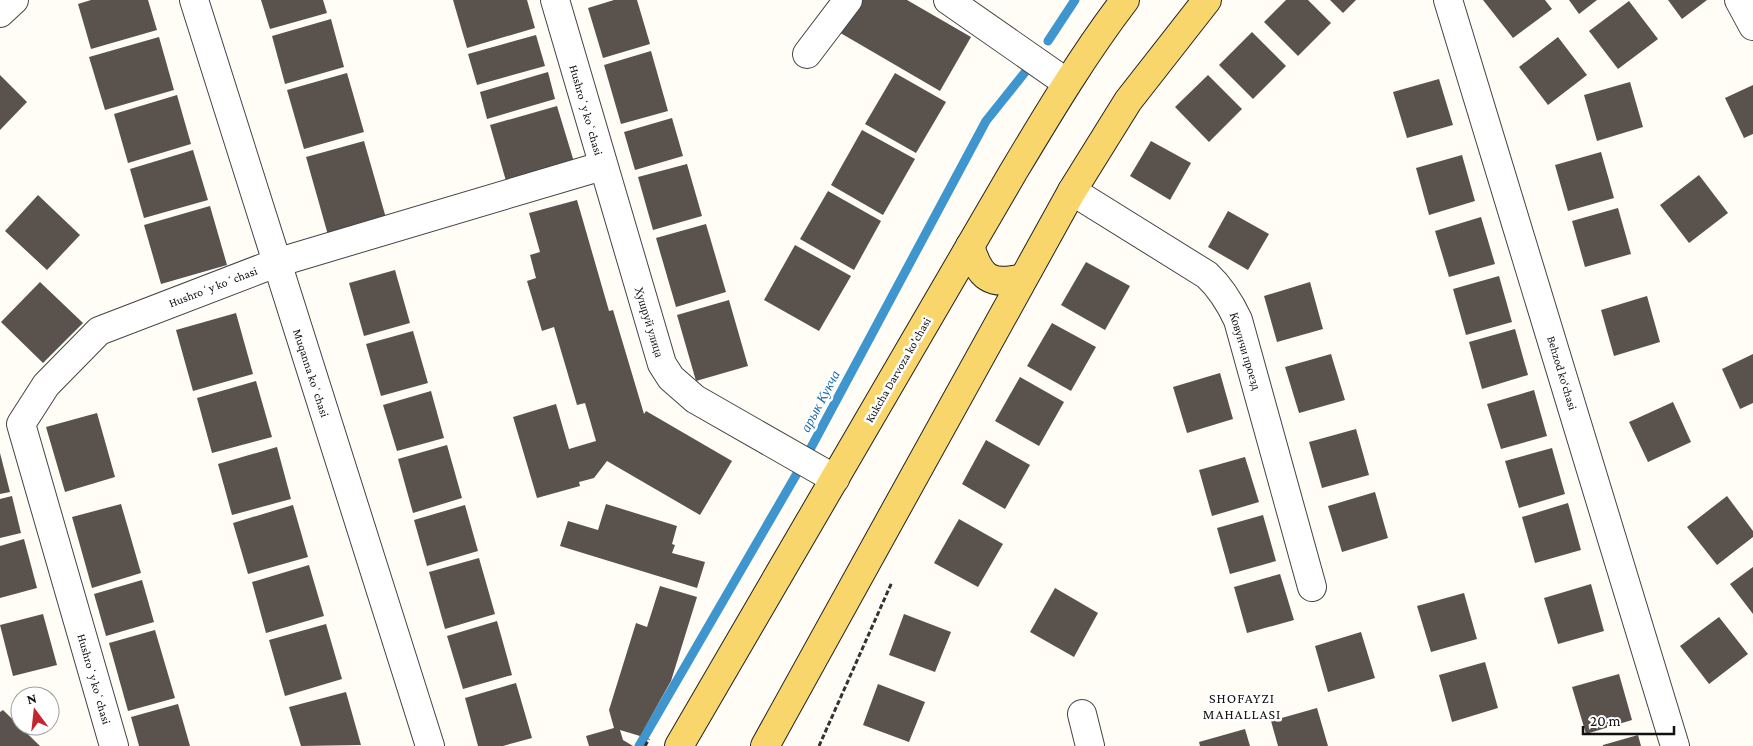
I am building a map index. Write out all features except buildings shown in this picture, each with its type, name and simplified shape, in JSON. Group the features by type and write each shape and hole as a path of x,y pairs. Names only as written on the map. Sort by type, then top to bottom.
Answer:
{"main road":[{"name":"Kukcha Darvoza ko'chasi","path":"679,746 823,472 970,246 1067,83 1097,37 1125,0"},
{"path":"765,746 1072,191 1128,101 1207,0"},
{"path":"970,246 975,264 986,278 1004,282 1023,278"}],"street":[{"path":"0,13 14,0"},
{"name":"Muqanna koʻchasi","path":"194,0 430,746"},
{"name":"Hushroʻy koʻchasi","path":"114,746 21,424 46,385 99,331 276,263 602,166 555,0"},
{"path":"807,54 848,0"},
{"path":"948,0 1067,83"},
{"name":"Behzod ko‘chasi","path":"1448,0 1675,746"},
{"path":"1739,0 1753,26"},
{"name":"Хушруй улица","path":"602,166 656,349 671,378 695,399 823,472"},
{"name":"Ковунчи проезд","path":"1072,191 1207,275 1217,284 1232,307 1238,320 1312,587"},
{"path":"1082,714 1090,746"}],"path":[{"path":"819,746 896,574"}],"waterway":[{"name":"арык Кукча","path":"1048,41 1075,0"},
{"name":"арык Кукча","path":"639,746 799,470 986,121 1026,71"}],"district":[{"name":"SHOFAYZI MAHALLASI","path":"1242,706"}]}
